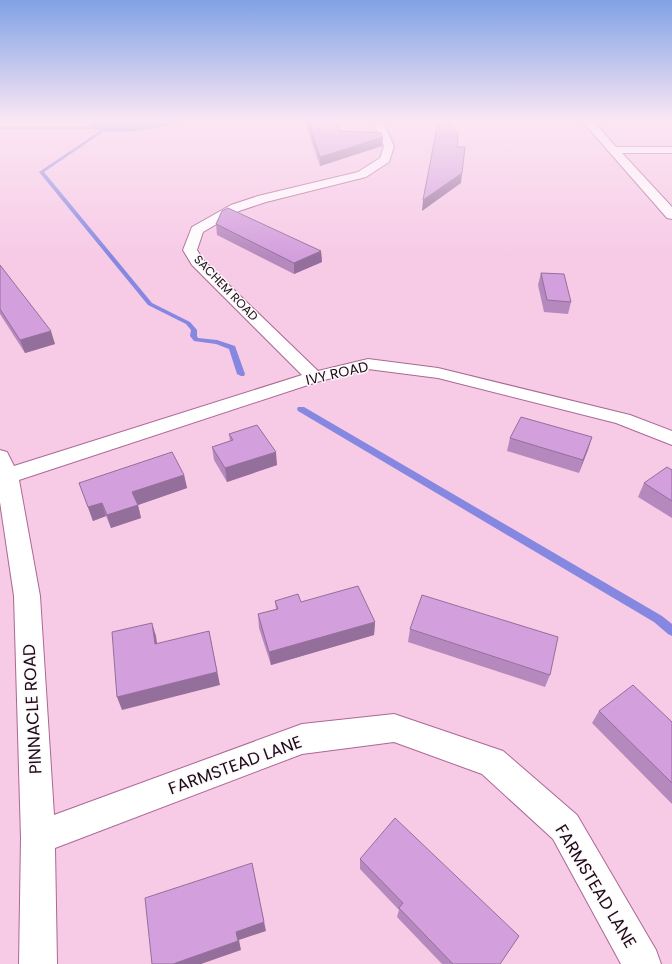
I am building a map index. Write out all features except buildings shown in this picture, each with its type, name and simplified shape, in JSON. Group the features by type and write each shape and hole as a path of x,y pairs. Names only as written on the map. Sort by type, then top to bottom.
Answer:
{"street":[{"name":"SACHEM ROAD","path":"314,377 197,262 190,250 193,239 196,230 235,208 262,199 362,175 374,167"},
{"path":"629,167 672,215"},
{"name":"IVY ROAD","path":"4,466 314,377 368,364 438,373 623,419 672,438"},
{"name":"PINNACLE ROAD","path":"4,466 27,596 38,838 38,964"},
{"name":"FARMSTEAD LANE","path":"38,838 302,739 394,728 492,762 564,827 642,964"}],"waterway":[{"path":"49,167 41,172 150,304 188,323 194,330 193,336 196,340 217,342 232,348 241,374"},
{"path":"301,409 658,619 672,631"}]}
